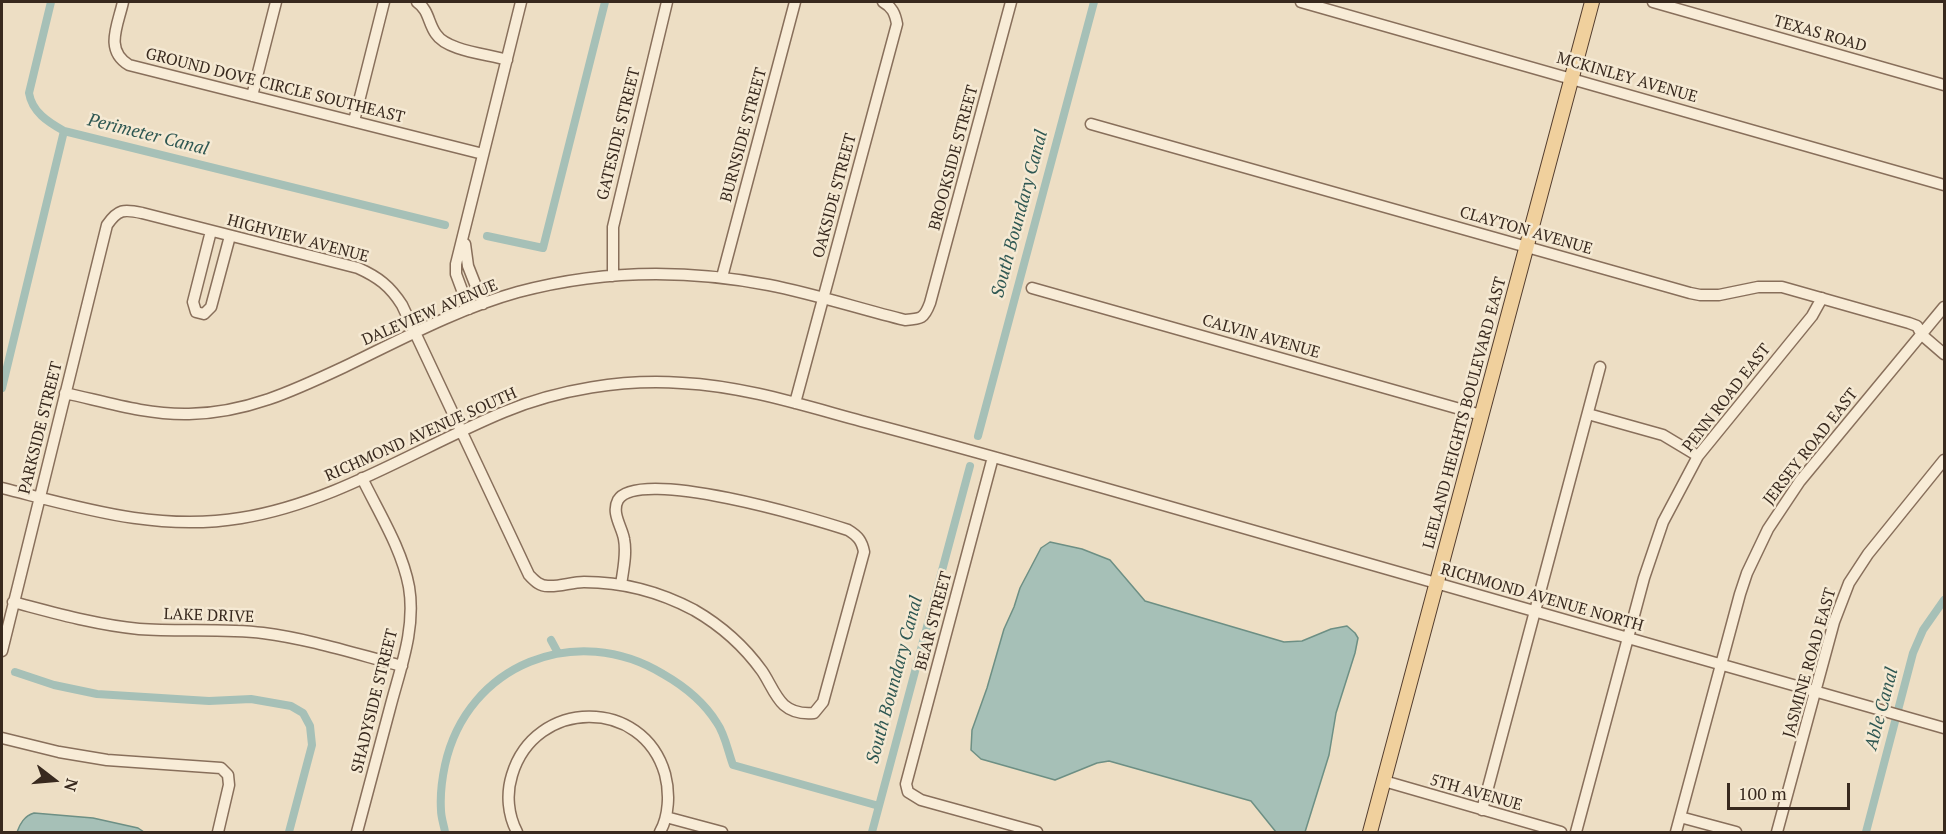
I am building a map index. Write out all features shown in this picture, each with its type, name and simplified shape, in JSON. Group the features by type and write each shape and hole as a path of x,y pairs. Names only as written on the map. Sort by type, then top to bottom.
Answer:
{"main road":[{"name":"LEELAND HEIGHTS BOULEVARD EAST","path":"1370,832 1592,2"}],"street":[{"name":"GROUND DOVE CIRCLE SOUTHEAST","path":"123,2 114,40 115,51 120,59 129,65 483,154"},
{"path":"252,96 276,2"},
{"path":"354,121 384,2"},
{"path":"417,2 423,5 436,36 444,42 454,47 507,60"},
{"path":"468,309 456,273 456,264 521,2"},
{"name":"GATESIDE STREET","path":"613,276 613,227 667,2"},
{"name":"BURNSIDE STREET","path":"722,278 795,2"},
{"name":"OAKSIDE STREET","path":"795,403 897,24 895,13 889,5 883,2"},
{"name":"BROOKSIDE STREET","path":"920,319 927,312 930,303 1011,2"},
{"name":"MCKINLEY AVENUE","path":"1301,2 1944,185"},
{"name":"TEXAS ROAD","path":"1653,2 1944,84"},
{"name":"CLAYTON AVENUE","path":"1091,124 1700,295 1719,296 1769,286 1782,287 1909,323 1917,327 1922,335 1944,354"},
{"name":"HIGHVIEW AVENUE","path":"114,214 123,210 133,211 358,268 377,277 394,291 402,305 529,574 536,583 548,586 581,582 621,585 661,595 705,616 748,655 784,705 795,712 806,714 814,712 823,702 864,552 857,536 835,526 735,499 684,490 634,490 619,499 616,509 625,549 621,585"},
{"name":"PARKSIDE STREET","path":"2,651 106,225 114,214"},
{"path":"211,231 193,302 196,312 204,314 211,307 230,236"},
{"path":"464,232 468,266 483,304"},
{"name":"DALEVIEW AVENUE","path":"65,393 109,405 154,412 190,414 232,410 293,391 468,309 519,292 575,280 613,276 667,274 722,278 770,285 905,320 920,319"},
{"name":"CALVIN AVENUE","path":"1032,288 1481,415"},
{"name":"PENN ROAD EAST","path":"1576,832 1652,552 1663,522 1698,456 1812,316 1822,298"},
{"name":"JERSEY ROAD EAST","path":"1676,832 1740,594 1751,563 1768,529 1800,481 1944,307"},
{"path":"1482,810 1600,367"},
{"name":"RICHMOND AVENUE SOUTH","path":"2,489 133,519 209,522 238,519 297,505 362,478 505,411 534,401 583,389 658,382 733,388 993,457"},
{"path":"1588,414 1663,435 1698,456"},
{"name":"RICHMOND AVENUE NORTH","path":"993,457 1944,728"},
{"name":"BEAR STREET","path":"993,457 906,783 908,792 921,800 1037,832"},
{"name":"JASMINE ROAD EAST","path":"1778,832 1834,622 1849,583 1868,554 1944,460"},
{"name":"SHADYSIDE STREET","path":"357,832 408,642 411,616 409,585 398,554 362,478"},
{"name":"LAKE DRIVE","path":"13,602 79,619 129,627 169,631 226,630 282,635 402,666"},
{"path":"517,832 510,813 509,788 519,755 539,733 550,726 578,717 617,722 632,729 651,746 663,768 668,793 666,817 660,832"},
{"path":"2,738 59,752 107,760 221,768 228,775 229,785 218,832"},
{"name":"5TH AVENUE","path":"1384,781 1561,832"},
{"path":"666,817 722,832"},
{"path":"1680,817 1736,832"}],"water":[{"path":"1050,542 1082,549 1110,560 1145,601 1284,642 1302,641 1331,629 1347,626 1355,633 1358,638 1355,653 1336,713 1329,755 1305,832 1276,832 1251,801 1109,761 1097,763 1055,780 981,759 971,750 972,730 1004,629 1020,588 1041,548"},
{"path":"34,813 93,818 138,828 144,832 17,832 25,818"}],"waterway":[{"path":"51,2 29,93 37,111 64,131"},
{"name":"Perimeter Canal","path":"487,236 543,248 605,2"},
{"name":"South Boundary Canal","path":"978,436 1094,2"},
{"name":"Perimeter Canal","path":"2,388 64,131 445,225"},
{"name":"South Boundary Canal","path":"872,832 970,466"},
{"name":"Able Canal","path":"1866,832 1913,653 1923,630 1944,600"},
{"path":"551,640 558,653"},
{"path":"445,832 441,813 442,781 457,730 476,701 501,678 530,662 562,653 596,652 630,659 671,679 693,695 712,715 720,727 733,765 879,806"},
{"path":"15,672 54,685 97,694 209,701 251,699 291,706 303,713 310,726 312,745 289,832"}]}
